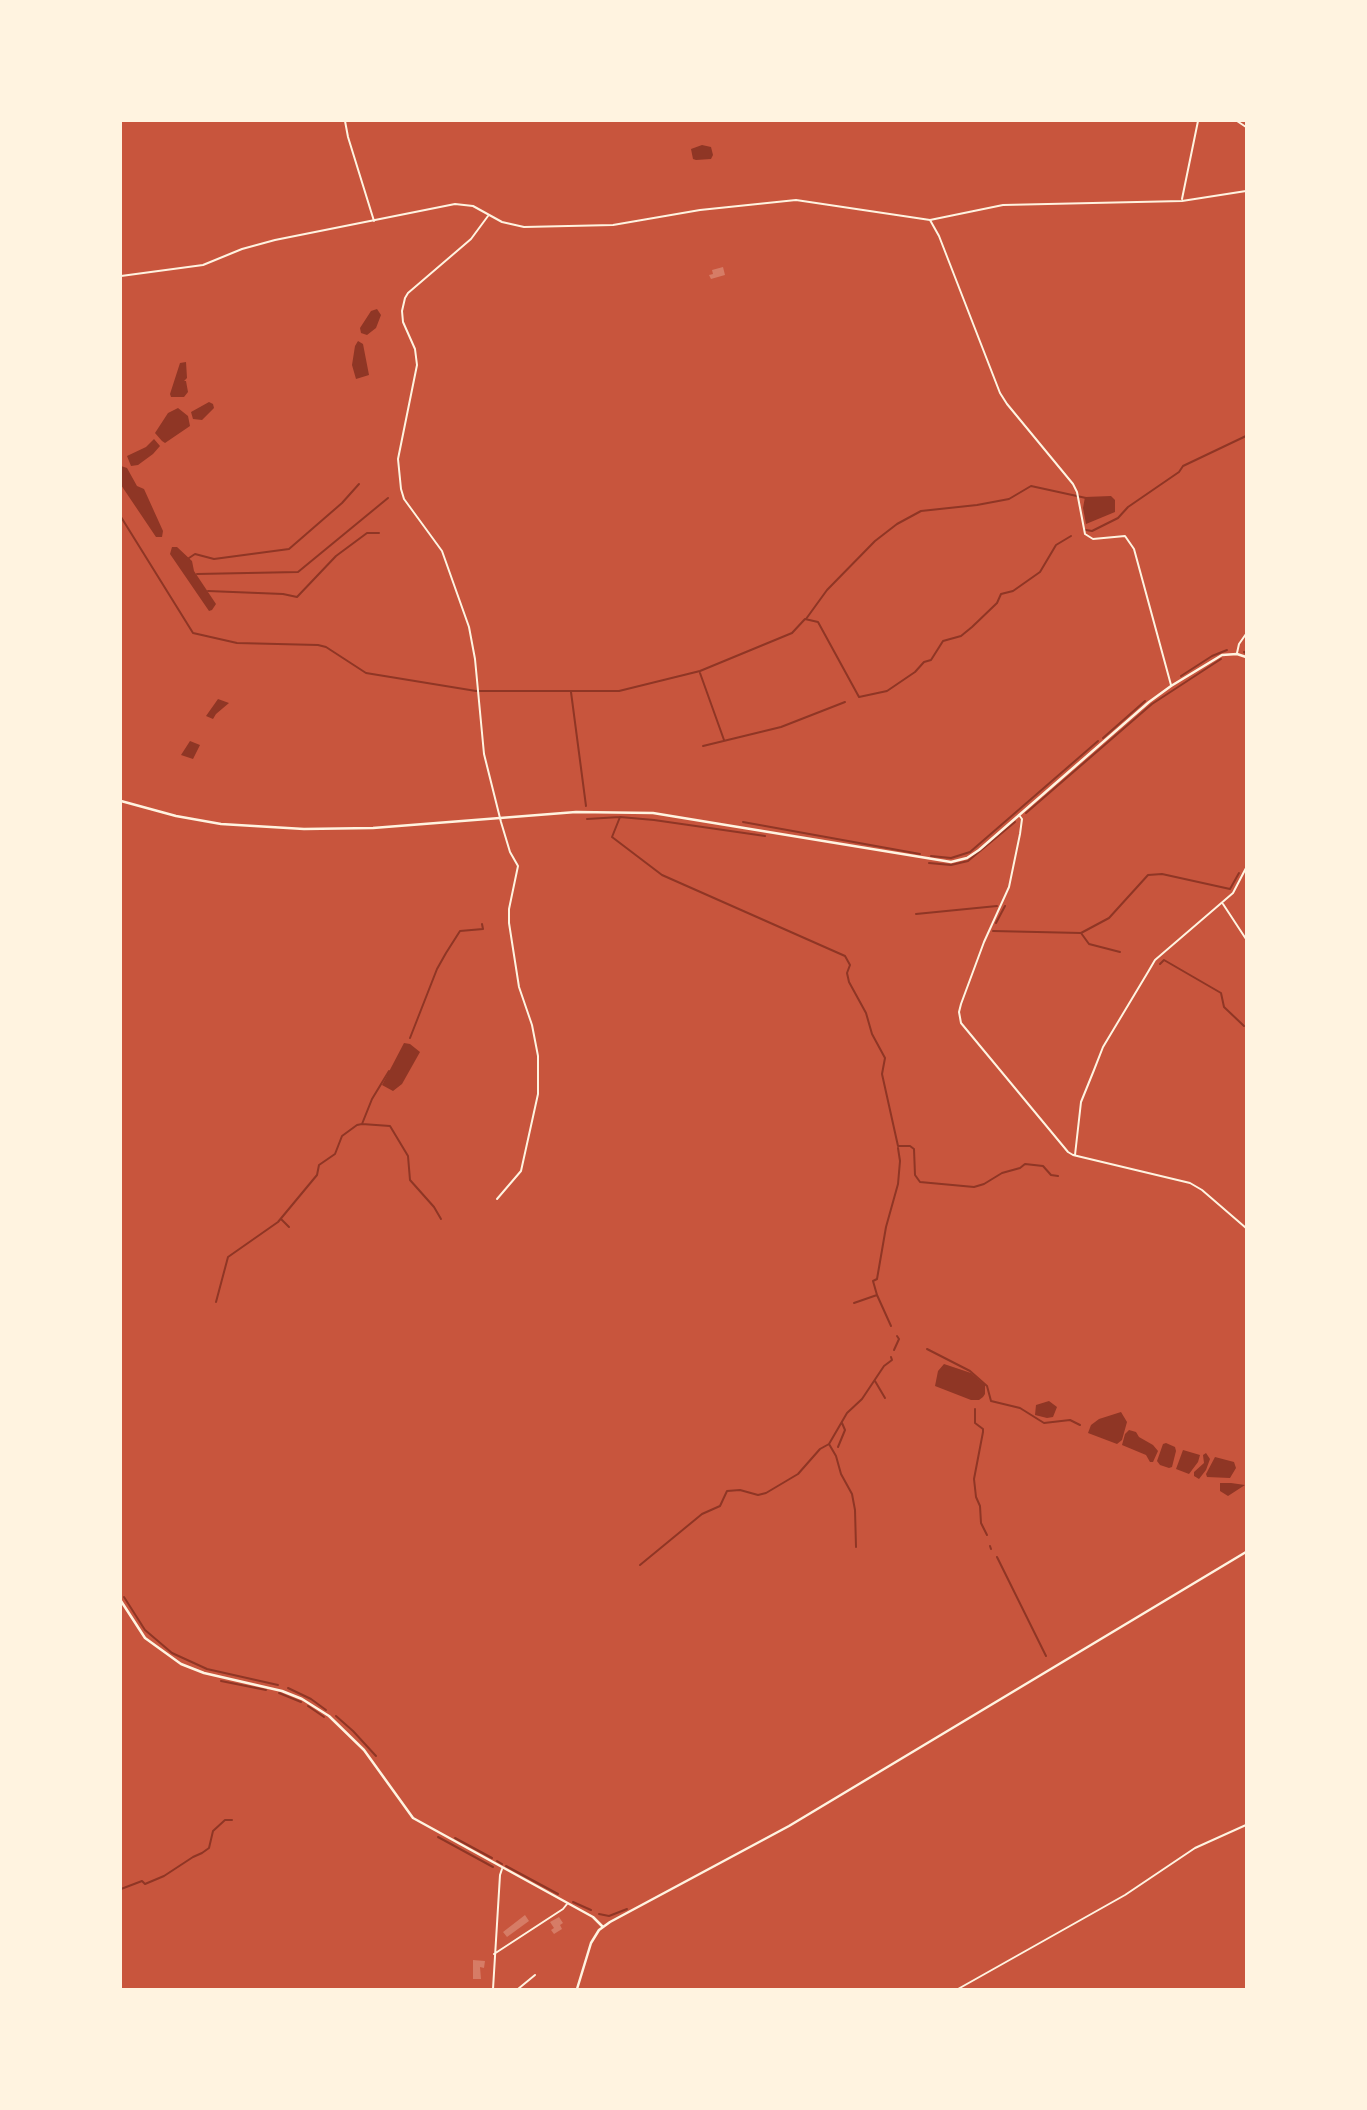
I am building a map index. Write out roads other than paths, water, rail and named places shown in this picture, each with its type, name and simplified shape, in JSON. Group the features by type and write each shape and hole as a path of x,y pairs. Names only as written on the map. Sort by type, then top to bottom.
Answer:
{"main road":[{"path":"121,801 190,819 280,828 373,828 576,812 653,813 951,862 972,855 1171,686 1222,655 1237,654 1246,657"},
{"path":"577,1989 591,1943 603,1927 789,1826 1246,1552"},
{"path":"121,1601 145,1637 181,1664 204,1673 282,1691 302,1699 330,1717 364,1750 410,1815 429,1829 593,1917 603,1927"}],"street":[{"path":"345,121 374,221"},
{"path":"1182,201 1198,121"},
{"path":"1237,121 1246,127"},
{"path":"121,276 203,265 242,249 275,240 455,204 472,206 502,222 518,226 603,226 702,210 796,200 930,220 1003,205 1182,201 1246,191"},
{"path":"489,215 471,239 405,298 403,322 415,349 417,365 398,459 404,499 442,551 472,641 479,692 481,741 510,852 517,866 509,909 509,933 519,987 532,1026 539,1075 538,1094 524,1162 517,1178 497,1199"},
{"path":"930,220 939,236 1000,393 1073,484 1085,534 1093,539 1121,534 1128,537 1134,549 1171,686"},
{"path":"1237,654 1239,644 1246,634"},
{"path":"1019,814 1022,819 1009,887 973,970 961,1004 961,1023 1068,1152 1075,1156 1190,1183 1202,1189 1246,1228"},
{"path":"1075,1156 1082,1102 1103,1047 1155,960 1233,892 1246,868"},
{"path":"1222,903 1246,939"},
{"path":"958,1989 1125,1895 1195,1848 1246,1825"},
{"path":"503,1868 499,1875 493,1989 514,1989 535,1975"},
{"path":"494,1954 563,1909 567,1903"}],"waterway":[{"path":"1086,530 1092,531 1118,518 1128,507 1179,472 1183,466 1246,436"},
{"path":"189,558 195,554 214,559 289,549 342,503 359,484"},
{"path":"806,619 827,590 875,541 897,524 921,511 1009,499 1031,486 1086,498"},
{"path":"197,574 298,572 388,498"},
{"path":"121,517 193,633 237,643 318,645 326,647 366,673 476,691 619,691 700,671 792,633 805,619 818,622 859,697 887,691 915,672 924,662 931,660 943,641 961,636 972,627 997,603 1001,594 1013,591 1040,572 1056,545 1071,536"},
{"path":"208,591 297,597 336,556 367,533 379,533"},
{"path":"1181,676 1212,656 1227,650"},
{"path":"1026,813 1152,704 1221,659"},
{"path":"700,673 724,740"},
{"path":"571,692 586,806"},
{"path":"1103,738 1145,701"},
{"path":"703,746 781,727 845,702"},
{"path":"931,856 951,858 970,852 1098,741"},
{"path":"620,817 765,836"},
{"path":"587,819 620,817 612,837 662,875 845,956 850,965 847,973 849,982 885,1058 882,1074 898,1146 910,1146 914,1149 915,1175 920,1182 974,1187 1025,1164 1043,1166 1051,1175 1058,1176"},
{"path":"743,822 920,854"},
{"path":"929,863 951,865 968,861 1015,822"},
{"path":"993,931 1081,933 1109,918 1148,875 1162,874 1230,889 1239,873"},
{"path":"916,914 997,906"},
{"path":"996,923 1005,906"},
{"path":"410,1038 446,953 460,931 483,929 482,924"},
{"path":"1081,933 1089,944 1120,952"},
{"path":"1160,964 1164,960 1221,993 1224,1007 1244,1026"},
{"path":"389,1071 372,1099 362,1124 390,1126 408,1156 410,1180 441,1219"},
{"path":"216,1302 228,1257 278,1222 317,1175 319,1165 335,1154 342,1136 362,1124"},
{"path":"854,1303 877,1295 873,1281 877,1279 886,1227 898,1184 898,1148"},
{"path":"281,1219 289,1227"},
{"path":"877,1295 891,1326"},
{"path":"894,1350 899,1339 897,1336"},
{"path":"927,1349 970,1371 987,1386 991,1401 1020,1408 1044,1423 1070,1420 1080,1425"},
{"path":"856,1547 852,1494 829,1444 847,1413 862,1399 884,1366 892,1360 891,1357"},
{"path":"875,1381 885,1398"},
{"path":"975,1409 975,1423 983,1432 974,1479 981,1523 987,1535"},
{"path":"838,1447 845,1430 842,1423"},
{"path":"640,1565 702,1514 720,1506 727,1491 740,1490 758,1495 766,1493 798,1474 820,1449 829,1444"},
{"path":"997,1557 1046,1656"},
{"path":"124,1597 145,1630 172,1653 207,1669 278,1685"},
{"path":"221,1681 266,1690"},
{"path":"288,1688 326,1710"},
{"path":"279,1693 301,1702"},
{"path":"308,1706 324,1717"},
{"path":"336,1716 376,1756"},
{"path":"121,1889 142,1881 145,1884 164,1876 202,1853 209,1848 213,1831 225,1820 232,1820"},
{"path":"438,1837 493,1867"},
{"path":"455,1838 492,1858"},
{"path":"497,1861 502,1864"},
{"path":"506,1866 558,1894"},
{"path":"573,1902 591,1910"},
{"path":"599,1914 609,1916 627,1909"}]}
